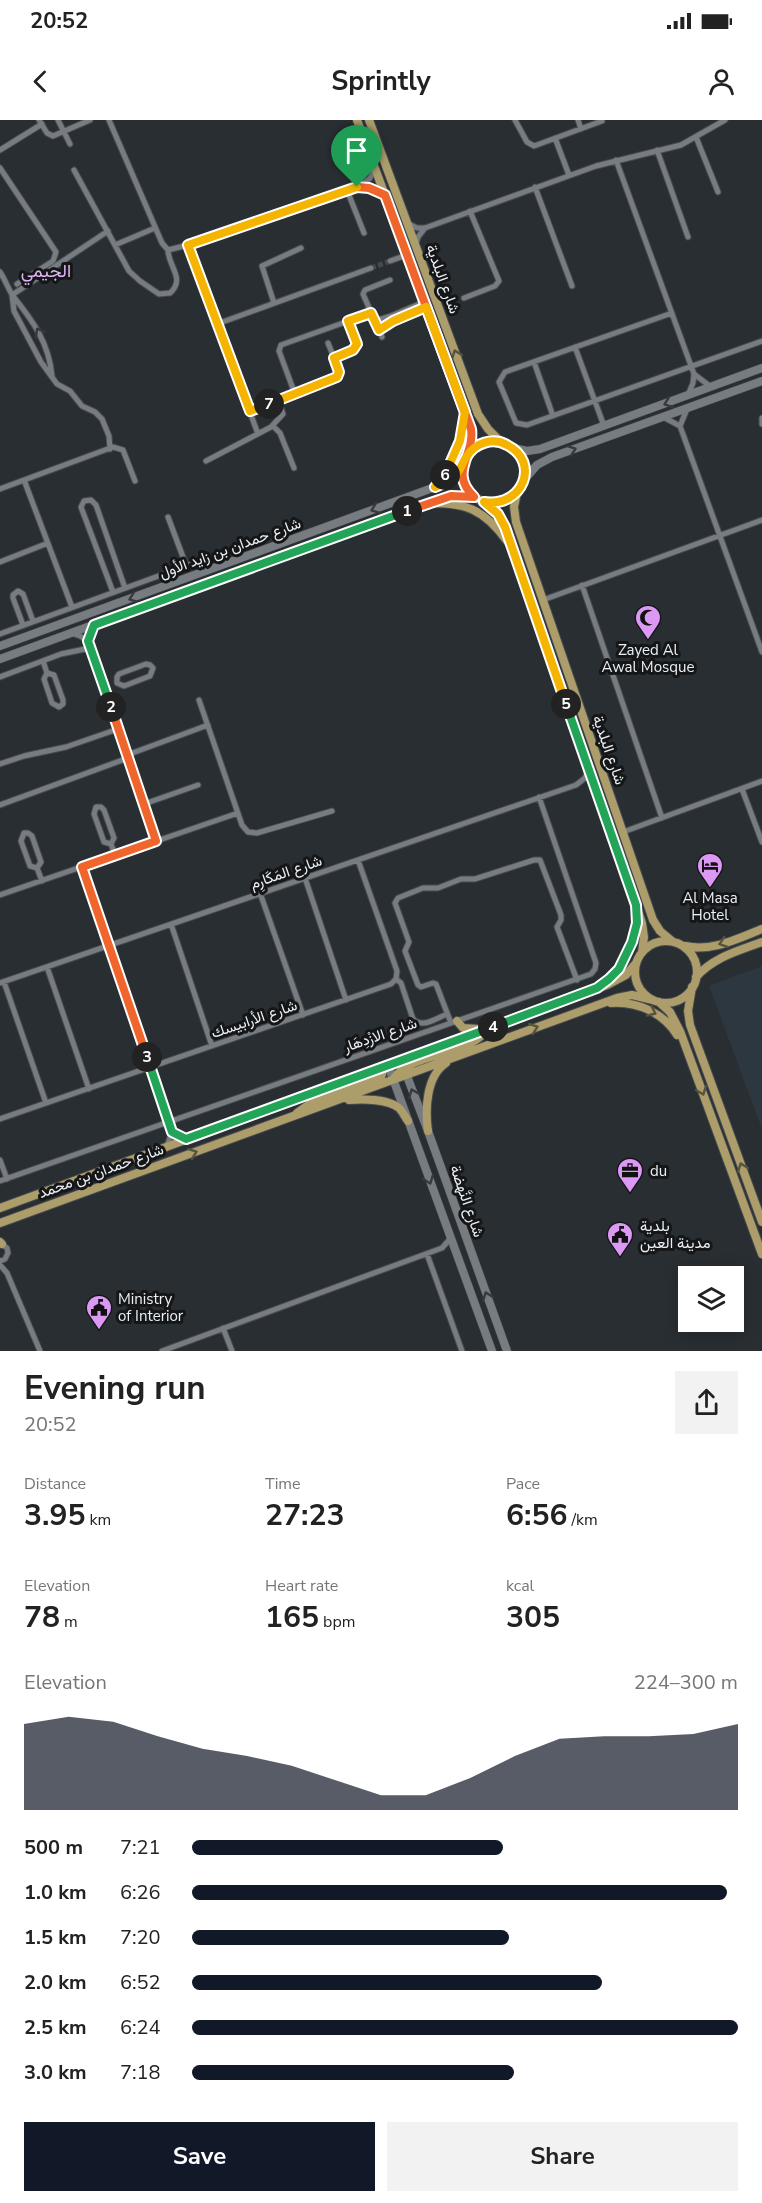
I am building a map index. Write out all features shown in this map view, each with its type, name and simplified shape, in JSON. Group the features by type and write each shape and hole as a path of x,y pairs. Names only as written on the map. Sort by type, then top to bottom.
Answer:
{"main road":[{"name":"شارع البلدية","path":"357,120 465,412 472,436 468,454"},
{"name":"شارع البلدية","path":"369,120 478,414 501,442"},
{"path":"762,368 540,449 527,451 501,442 483,443 468,454 463,465 465,486 474,497 484,502 502,502 517,493 523,481 537,465 552,457 762,381"},
{"path":"435,487 448,472 456,455 463,431 465,412"},
{"path":"513,448 524,466 523,481"},
{"name":"شارع حمدان بن زايد الأول","path":"0,646 435,487 453,477 463,465"},
{"name":"شارع البلدية","path":"517,493 514,507 516,522 653,920 660,931 672,942"},
{"name":"شارع حمدان بن زايد الأول","path":"0,659 426,503 451,496 474,497"},
{"name":"شارع البلدية","path":"484,502 492,507 502,520 513,549 636,905 644,930 642,952"},
{"path":"426,503 456,503 475,511 497,527 513,549"},
{"path":"597,988 619,969 632,942 637,923 636,905"},
{"path":"762,929 708,948 659,942 642,952 636,963 636,981 640,988 670,1012 678,1026 762,1254"},
{"path":"696,977 718,959 762,942"},
{"path":"683,946 695,963 696,977 688,1011 690,1025 762,1222"},
{"name":"شارع حمدان بن محمد","path":"0,1223 393,1080 404,1068 487,1029 621,978 636,963"},
{"path":"656,1001 674,1001 681,998 692,987"},
{"name":"شارع حمدان بن محمد","path":"0,1208 388,1065 404,1068 463,1054 625,996 638,996 656,1001"},
{"path":"596,1006 628,1004 657,1014 669,1022 688,1055"},
{"path":"454,1022 466,1029 487,1029"},
{"path":"428,1131 427,1110 433,1078 440,1066 463,1054"},
{"name":"شارع النَّهضة","path":"388,1065 492,1351"},
{"name":"شارع النَّهضة","path":"404,1068 507,1351"},
{"path":"295,1115 310,1103 381,1077 383,1071 379,1069"},
{"path":"337,1101 362,1099 392,1104 401,1110 408,1121"},
{"path":"438,1204 447,1201 451,1204 460,1230 466,1238"}],"street":[{"path":"58,120 70,144"},
{"path":"0,150 41,122 47,133 51,135 90,120"},
{"path":"109,120 163,246 168,250"},
{"path":"514,120 530,145 538,145 602,121"},
{"path":"578,120 581,129"},
{"path":"407,222 417,228 425,228 569,175 616,160 681,145 725,120"},
{"path":"696,137 718,192"},
{"path":"555,138 569,175"},
{"path":"657,150 688,237"},
{"path":"616,160 691,367 694,374 711,387"},
{"path":"0,168 56,252 53,261 17,284"},
{"path":"168,250 357,187 367,181 375,168"},
{"path":"74,170 136,278 151,290 163,295 174,290 177,283 177,275 168,257 168,250"},
{"path":"357,187 369,188 385,195"},
{"path":"535,188 572,286"},
{"path":"347,190 364,233"},
{"path":"464,298 495,286 499,281 470,211"},
{"path":"115,245 155,228"},
{"path":"416,244 417,237 425,228"},
{"path":"12,295 108,231"},
{"path":"188,245 258,434"},
{"path":"274,303 262,266 301,248"},
{"path":"390,261 406,255"},
{"path":"217,324 371,268"},
{"path":"0,272 12,295 14,311 36,355 57,384 73,393 82,406 95,412 102,419 109,436 110,449"},
{"path":"382,337 363,292 390,280"},
{"path":"0,285 7,283"},
{"path":"12,295 29,315 45,344 52,376"},
{"path":"375,321 425,304"},
{"path":"379,330 425,304"},
{"path":"294,394 279,347 371,313"},
{"path":"672,313 504,372 499,382 513,419 519,425 527,425 762,341"},
{"path":"334,358 353,350 356,346 348,321"},
{"path":"250,411 337,377 339,372 328,342"},
{"path":"575,347 604,426"},
{"path":"534,362 553,416"},
{"path":"688,395 694,374"},
{"path":"206,461 273,426 283,414 278,400"},
{"path":"680,426 688,408"},
{"path":"663,417 680,426 762,649"},
{"path":"762,418 762,424"},
{"path":"273,426 279,431 294,468"},
{"path":"0,489 117,447 123,450 135,481"},
{"path":"24,480 72,607"},
{"path":"113,592 81,507 87,499 96,505 125,588"},
{"path":"168,517 186,566"},
{"path":"543,600 762,520"},
{"path":"0,562 48,543"},
{"path":"0,633 194,563"},
{"path":"582,585 662,818"},
{"path":"23,625 13,598 15,592 23,594 33,621"},
{"path":"101,597 112,605"},
{"path":"92,613 95,606 94,599"},
{"path":"94,625 88,641 90,648 156,841"},
{"path":"71,633 88,641"},
{"path":"0,677 67,652 90,648"},
{"path":"43,661 47,673 44,679 52,704 59,707 63,704 63,700 54,675 47,673"},
{"path":"146,664 153,668 150,676 124,686 117,682 119,674 146,664"},
{"path":"103,686 117,682"},
{"path":"199,700 244,828 254,834 332,811"},
{"path":"0,805 208,725"},
{"path":"0,764 66,747 118,729"},
{"path":"579,783 585,778 588,767"},
{"path":"623,832 762,781"},
{"path":"579,783 596,790"},
{"name":"شارع المَكَارِم","path":"2,983 579,783"},
{"path":"144,804 198,784"},
{"path":"742,789 762,842"},
{"name":"شارع الازْدِهَار","path":"3,1180 577,980 594,972 596,963 539,797"},
{"path":"111,844 104,842 94,814 96,807 104,810 114,838 111,844 115,855"},
{"path":"0,895 238,813"},
{"path":"24,833 32,836 41,862 37,868 31,867 20,839 24,833"},
{"path":"358,860 397,971 396,979 401,983 413,1019 416,1023 422,1024 447,1014"},
{"path":"454,1022 447,1014 436,984 421,987 418,985 405,951 410,943 394,903 398,898 423,888 438,888 461,879 476,879 540,860 561,915 557,927 577,980"},
{"path":"82,867 169,1122 172,1132 166,1147"},
{"path":"37,868 42,881"},
{"path":"305,878 346,1000"},
{"path":"260,894 303,1015"},
{"path":"171,924 212,1046"},
{"path":"47,967 89,1089"},
{"name":"شارع الأرابيسك","path":"0,1119 346,1000 388,985 396,979"},
{"path":"2,983 46,1103"},
{"path":"172,1132 186,1139"},
{"path":"0,1160 3,1180"},
{"path":"162,1351 427,1254 442,1248 450,1239"},
{"path":"1,1243 8,1250 7,1273"},
{"path":"442,1248 455,1252"},
{"path":"427,1254 462,1351"},
{"path":"7,1257 0,1263 7,1273 40,1351"},
{"path":"223,1328 232,1351"}],"shaded area":[{"path":"762,966 762,1129 709,986"}],"tunnel":[{"path":"371,268 390,261"}],"place":[{"name":"Zayed Al Awal Mosque","path":"648,641"},
{"name":"Al Masa Hotel","path":"710,889"},
{"name":"du","path":"630,1194"},
{"name":"بلدية مدينة العين","path":"620,1258"},
{"name":"Ministry of Interior","path":"99,1331"}],"district":[{"name":"الجيمي","path":"46,271"}],"route":[{"path":"357,187 188,245 233,368 250,411 337,377 339,372 334,358 353,350 357,344 348,321 371,313 379,330 393,321 426,307 465,412 463,431 456,455 448,472 435,487 453,477 463,465 465,460 468,454 483,443 501,442 513,448 522,459 525,474 517,493 502,502 484,502 498,514 505,527 636,905 635,935 619,969 597,988 186,1139 172,1132 82,867 156,841 88,637 94,625 426,503 459,495 474,497 465,486 462,472 463,465 468,454 472,444 469,421 385,195 369,188 357,187"}]}
